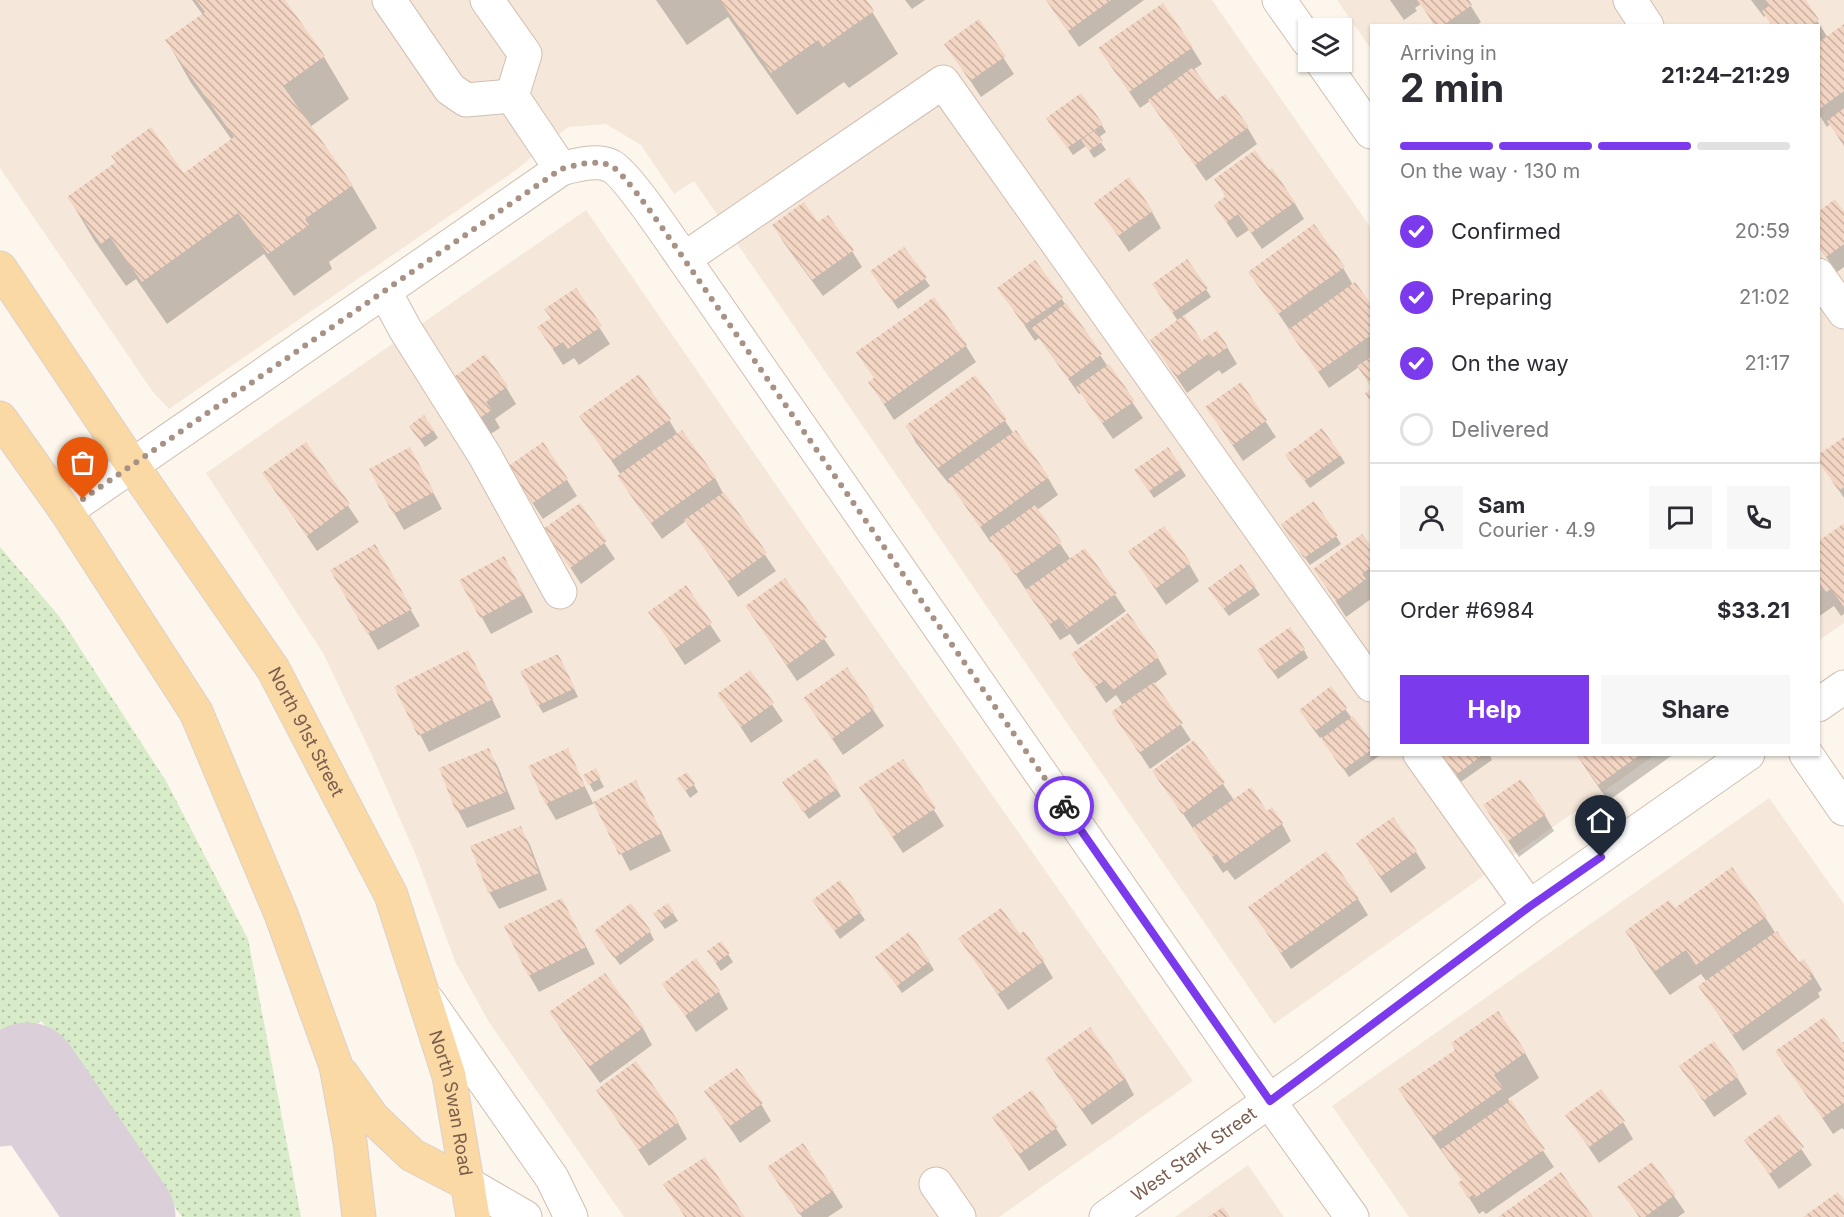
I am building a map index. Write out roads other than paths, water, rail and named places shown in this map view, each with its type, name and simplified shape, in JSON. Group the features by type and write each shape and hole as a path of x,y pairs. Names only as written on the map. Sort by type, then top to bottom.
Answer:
{"main road":[{"name":"North 91st Street","path":"0,268 273,669 391,895 422,992"},
{"path":"0,418 66,511 196,712 281,914 336,1066 350,1142 359,1217"},
{"name":"North Swan Road","path":"422,992 449,1076 473,1217"},
{"path":"336,1066 373,1118 412,1155 468,1184"}],"street":[{"path":"389,0 450,89 466,100 512,96"},
{"path":"487,0 525,54 512,96"},
{"path":"1279,0 1298,27"},
{"path":"1630,0 1646,24"},
{"path":"1329,72 1370,131"},
{"path":"684,259 943,82 1370,684"},
{"path":"512,96 573,166"},
{"path":"66,511 573,166 612,166 628,183 684,259 1239,1059 1352,1217"},
{"path":"1820,277 1844,312"},
{"path":"385,292 405,329 485,456 560,592"},
{"path":"1820,704 1844,687"},
{"path":"1421,756 1529,907"},
{"name":"West Stark Street","path":"1106,1217 1270,1101 1529,907 1745,756"},
{"path":"1807,756 1844,809"},
{"name":"North 91st Street","path":"422,992 552,1178 571,1217"},
{"path":"468,1184 525,1217"},
{"path":"936,1184 959,1217"}]}
